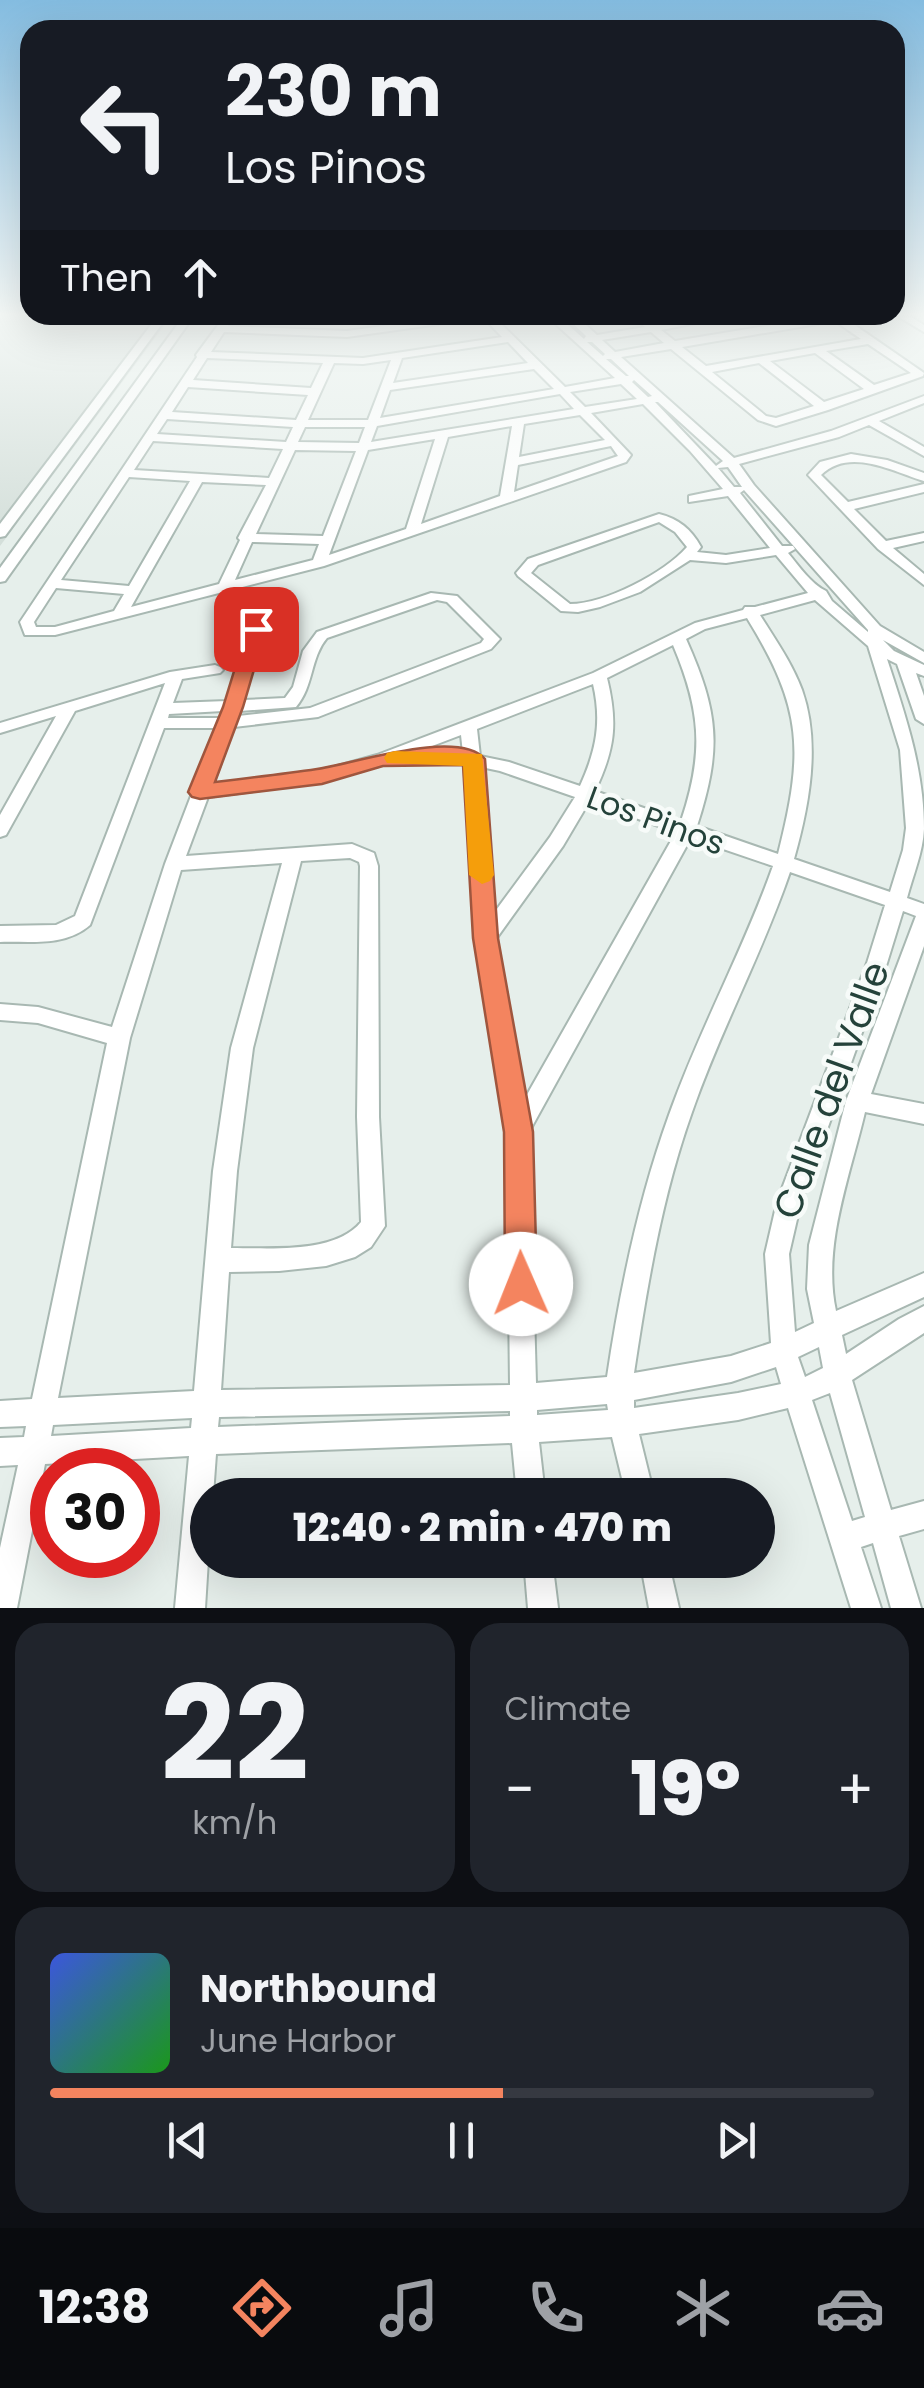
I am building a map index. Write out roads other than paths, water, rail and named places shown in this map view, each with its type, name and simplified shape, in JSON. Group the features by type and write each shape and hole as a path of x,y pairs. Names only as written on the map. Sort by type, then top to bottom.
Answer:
{"street":[{"path":"0,534 106,392"},
{"path":"0,578 134,392"},
{"path":"180,392 52,583 28,622 30,632 40,634 320,563 613,464 625,455 562,392"},
{"path":"224,590 315,392"},
{"path":"320,563 387,392"},
{"path":"165,415 300,424 373,423 555,392"},
{"path":"635,392 712,468 777,548 821,594 883,641 924,658"},
{"path":"654,392 731,462 749,488 904,664 924,720"},
{"path":"732,392 769,421 787,420 872,392"},
{"path":"803,392 824,408"},
{"path":"150,436 364,447 661,398"},
{"path":"712,468 806,443 920,404"},
{"path":"870,420 924,452"},
{"path":"506,501 518,423"},
{"path":"411,532 442,436"},
{"path":"512,462 614,442"},
{"path":"924,478 869,457 819,468 814,475 884,546 924,580"},
{"path":"124,473 272,482"},
{"path":"120,614 198,478"},
{"path":"694,499 749,488"},
{"path":"844,507 924,488"},
{"path":"692,551 668,571 582,609 560,604 522,570 654,518 674,524 692,551 726,559 799,544"},
{"path":"884,546 924,537"},
{"path":"245,538 328,540"},
{"path":"52,583 134,591"},
{"path":"200,792 322,776 383,759 599,676 678,636 750,610 821,594"},
{"path":"162,716 230,715 325,710 486,646 492,638 452,599 436,596 322,635 311,645 300,692 290,703 230,715"},
{"path":"636,1478 620,1390 636,1286 663,1166 712,1033 784,866 801,801 802,722 792,684 750,610"},
{"path":"33,1448 119,1038 174,864 230,715 256,629"},
{"path":"518,1132 686,831 706,769 710,734 696,677 678,636"},
{"name":"Calle del Valle","path":"866,1608 784,1353 776,1254 780,1230 912,850 918,800 883,641"},
{"path":"904,664 924,671"},
{"path":"0,728 176,675 216,670"},
{"path":"0,934 61,932 78,926 176,675"},
{"path":"486,938 586,794 606,738 607,713 599,676"},
{"path":"0,831 70,706"},
{"path":"469,727 486,938 518,1132 524,1429 529,1478"},
{"name":"Los Pinos","path":"383,759 474,759 924,912"},
{"path":"174,864 352,851 368,858 372,1226 367,1238 348,1250 217,1260"},
{"path":"190,1608 224,1171 242,1048 294,857"},
{"name":"Calle del Valle","path":"906,1608 837,1373 819,1289 821,1245 858,1101 924,919"},
{"path":"0,1012 38,1015 119,1038"},
{"path":"858,1101 924,1114"},
{"path":"0,1414 204,1404 523,1398 620,1390 735,1368 784,1353 924,1284"},
{"path":"64,1448 201,1439 625,1424 796,1393 837,1373 874,1346 924,1318"},
{"path":"0,1452 30,1450"},
{"path":"2,1608 30,1465"},
{"path":"844,1537 924,1515"},
{"path":"540,1578 543,1608"},
{"path":"658,1578 664,1608"}]}
